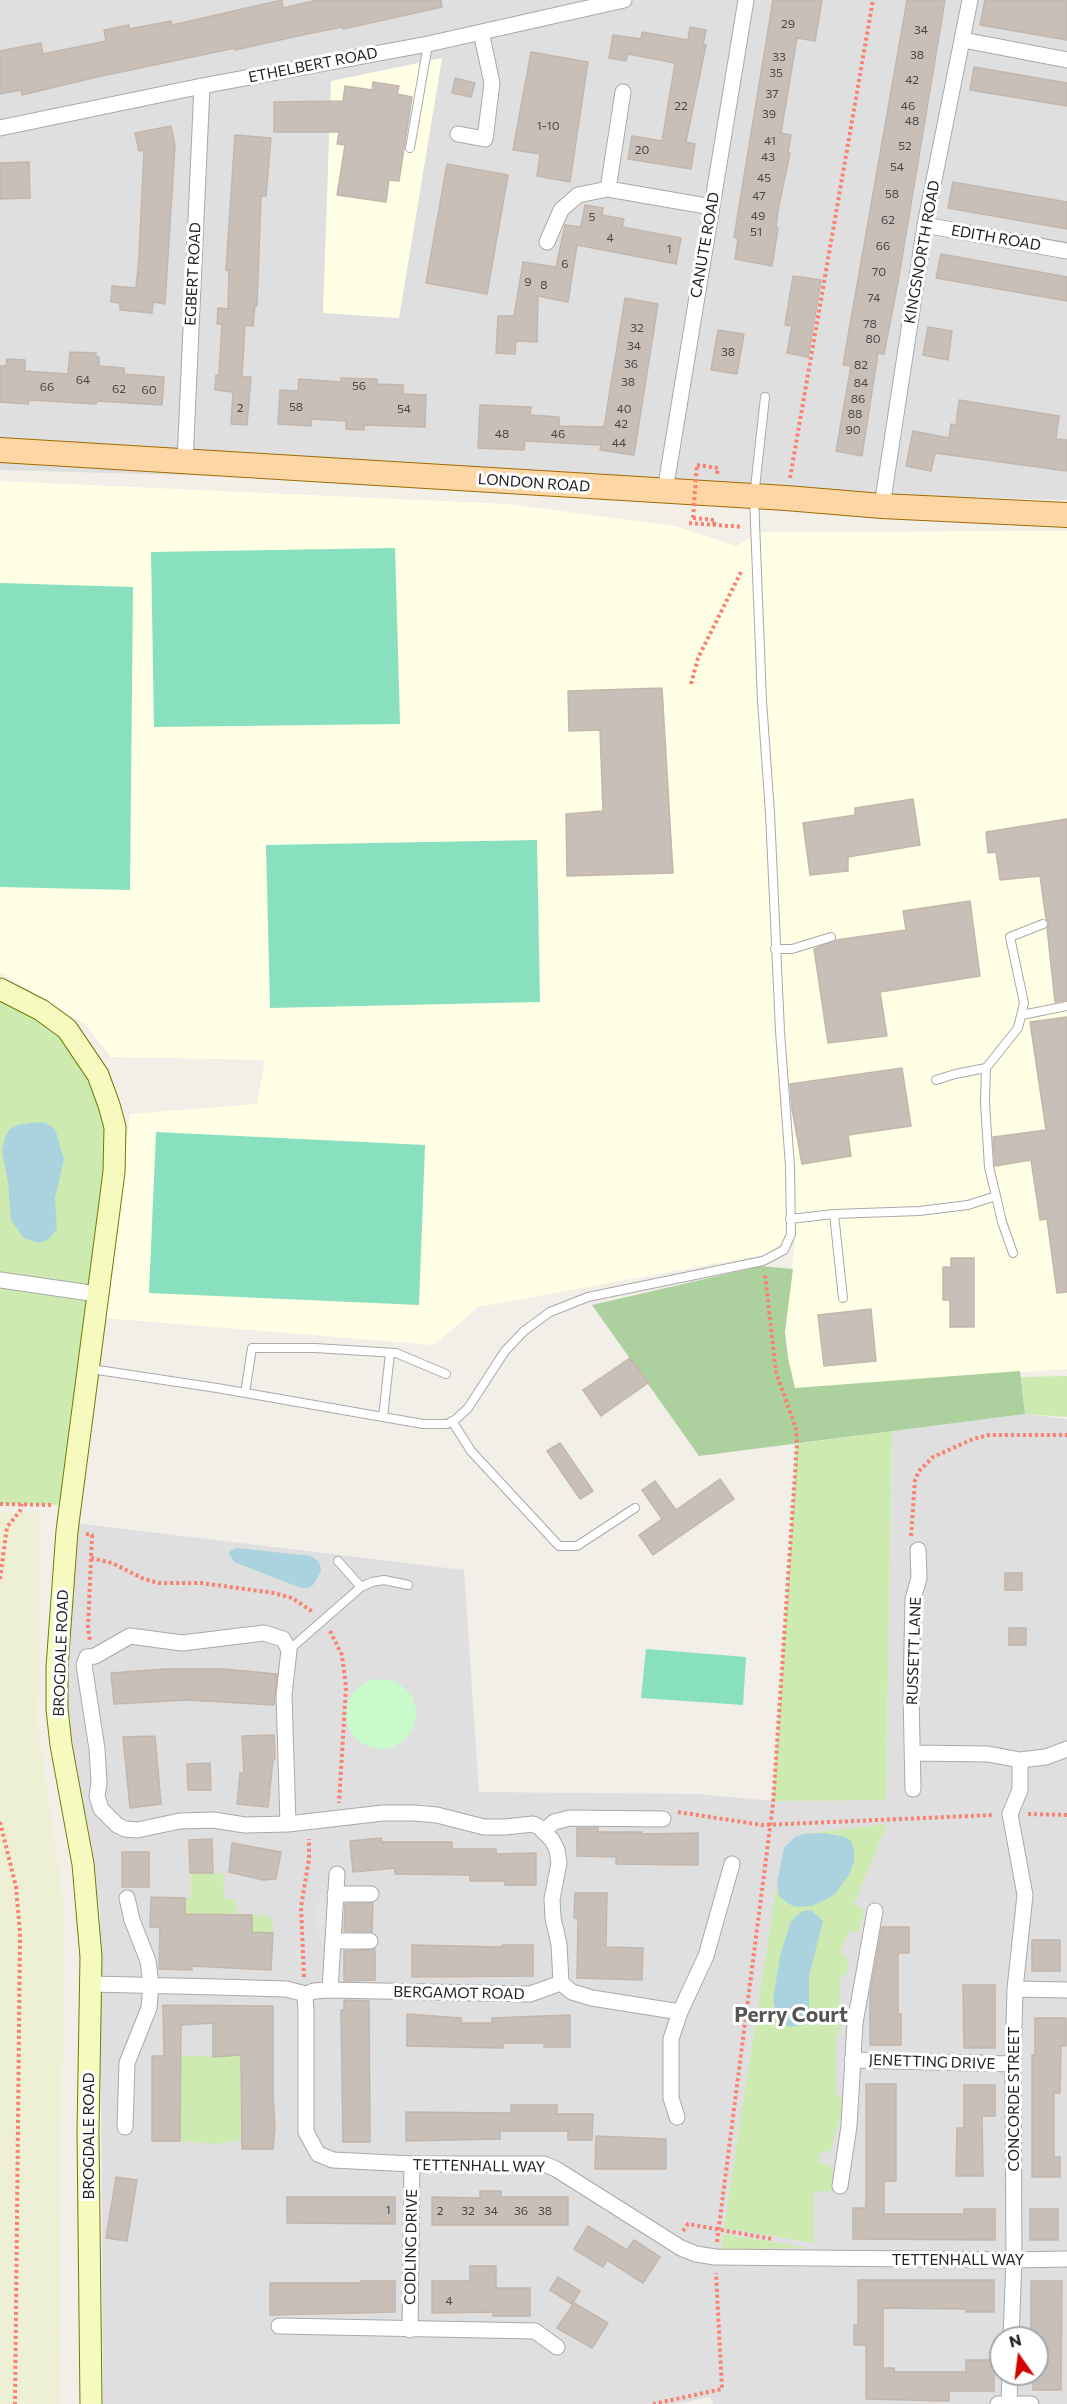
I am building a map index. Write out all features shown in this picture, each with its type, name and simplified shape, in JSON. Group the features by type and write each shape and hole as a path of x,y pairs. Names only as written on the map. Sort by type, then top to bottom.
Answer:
{"main road":[{"name":"LONDON ROAD","path":"0,450 786,498 882,506 1067,515"}],"street":[{"name":"ETHELBERT ROAD","path":"0,128 202,86 428,44 624,0"},
{"name":"CANUTE ROAD","path":"665,491 746,0"},
{"name":"KINGSNORTH ROAD","path":"882,506 926,225 970,0"},
{"path":"458,134 485,139 492,84 481,32"},
{"path":"963,40 1067,60"},
{"name":"EGBERT ROAD","path":"184,462 202,86"},
{"path":"608,189 623,92"},
{"path":"547,242 561,210 578,195 608,189 712,207"},
{"name":"EDITH ROAD","path":"926,225 1067,251"},
{"name":"BROGDALE ROAD","path":"0,989 42,1010 67,1029 98,1075 113,1115 116,1150 97,1294 90,1369 67,1531 57,1667 57,1709 61,1745 83,1864 91,1984 88,2132 91,2404"},
{"path":"0,1280 97,1294"},
{"name":"RUSSETT LANE","path":"913,1789 913,1602 919,1578 918,1550"},
{"path":"288,1824 284,1695 289,1650 283,1639 264,1633 187,1644 130,1636 95,1656 87,1657 84,1665 97,1749 99,1783 97,1796 101,1809 117,1825 124,1829 137,1830 180,1821 202,1820 245,1825 288,1824 383,1813 437,1815 484,1827 533,1824 544,1831 557,1850 559,1863 552,1899 553,1918 559,1944 561,1983 572,1992 592,1998 680,2012"},
{"path":"913,1753 988,1754 1020,1760 1046,1756 1067,1749"},
{"path":"1020,1760 1020,1790 1010,1814 1025,1895 1015,1989 1067,1990"},
{"path":"544,1831 554,1822 570,1818 663,1819"},
{"path":"677,2117 671,2097 671,2039 680,2012 706,1956 732,1864"},
{"path":"330,1990 337,1874"},
{"path":"335,1894 371,1894"},
{"path":"125,2127 128,2063 148,2008 151,1984 148,1960 132,1920 127,1898"},
{"name":"JENETTING DRIVE","path":"840,2186 849,2126 857,2006 875,1911"},
{"path":"333,1941 370,1941"},
{"name":"BERGAMOT ROAD","path":"303,1994 330,1990 530,1994 561,1983"},
{"path":"91,1984 286,1989 303,1994"},
{"name":"CONCORDE STREET","path":"1014,2260 1012,2064 1015,1989"},
{"name":"TETTENHALL WAY","path":"303,1994 305,2125 313,2148 323,2157 333,2160 412,2164 544,2164 556,2169 674,2243 696,2254 715,2257 1067,2259"},
{"name":"JENETTING DRIVE","path":"852,2060 1012,2064"},
{"name":"CODLING DRIVE","path":"410,2330 412,2164"},
{"path":"1011,2326 1014,2260"},
{"path":"279,2326 535,2331 557,2347"},
{"path":"1009,2403 1010,2386"},
{"path":"998,2404 1031,2404"}],"lane":[{"path":"410,147 428,44"},
{"path":"90,1369 436,1425 452,1421 468,1408 505,1351 524,1331 550,1312 588,1297 763,1261 784,1250 791,1234 790,1166 775,949 754,497 765,397"},
{"path":"1013,1253 1002,1222 989,1167 986,1068 1018,1028 1022,1015 1024,1003 1010,937 1043,924"},
{"path":"775,949 792,949 831,937"},
{"path":"1022,1015 1067,1006"},
{"path":"936,1080 986,1068"},
{"path":"789,1219 834,1214 918,1211 968,1205 996,1196"},
{"path":"834,1214 843,1298"},
{"path":"245,1393 252,1348 315,1348 396,1353 446,1374"},
{"path":"383,1417 390,1353"},
{"path":"452,1421 471,1450 559,1546 577,1546 635,1508"},
{"path":"338,1561 361,1587"},
{"path":"289,1650 361,1587 384,1580 408,1585"}],"path":[{"path":"786,498 873,0"},
{"path":"714,525 715,520 693,518 697,465 718,468"},
{"path":"689,523 745,527 747,536"},
{"path":"691,684 698,658 744,566"},
{"path":"653,2404 722,2388 715,2257 771,1825 797,1444 796,1429 776,1372 766,1279"},
{"path":"0,1504 70,1505"},
{"path":"0,1579 7,1527 20,1511 22,1504"},
{"path":"67,1531 92,1535 88,1628 95,1656"},
{"path":"771,1825 1010,1814 1067,1815"},
{"path":"0,1822 16,1887 20,1933 15,2404"},
{"path":"303,1994 305,1984 301,1907 309,1859 309,1834"},
{"path":"674,2243 688,2224 782,2240"}],"shaded area":[{"path":"0,0 1067,0 1067,500 0,470"},
{"path":"442,58 399,318 323,313 331,81"},
{"path":"0,481 507,504 675,526 737,546 758,532 1067,531 1067,1369 795,1388 785,1332 795,1241 779,1244 767,1254 478,1307 434,1345 104,1318 130,1114 257,1104 265,1060 111,1057 86,1025 0,972"},
{"path":"1025,1414 1067,1419 1067,2404 713,2404 710,2397 675,2404 103,2404 100,1909 88,1853 65,1692 75,1523 464,1570 479,1792 698,1794 773,1801 886,1800 892,1431"},
{"path":"0,1512 41,1513 38,1724 64,1906 59,2404 0,2404"},
{"path":"324,1897 326,1947 318,1940 316,1905"}],"green space":[{"path":"395,548 400,724 154,727 151,552"},
{"path":"0,583 133,587 130,890 0,887"},
{"path":"537,840 540,1002 270,1008 266,845"},
{"path":"0,989 41,1010 113,1115 70,1505 0,1504"},
{"path":"156,1132 425,1145 419,1305 149,1293"},
{"path":"761,1266 793,1269 785,1332 795,1388 1020,1371 1025,1414 699,1456 592,1305"},
{"path":"1067,1376 1067,1417 1025,1414 1021,1377"},
{"path":"892,1431 886,1800 773,1801 797,1444"},
{"path":"646,1649 746,1657 743,1705 641,1698"},
{"path":"381,1679 394,1682 406,1689 413,1701 416,1714 413,1727 406,1739 394,1746 381,1749 368,1746 356,1739 349,1727 346,1714 349,1701 356,1689 368,1682"},
{"path":"887,1824 854,1904 862,1908 864,1912 859,1932 849,1931 840,1952 847,1958 848,1972 840,1979 839,2033 836,2038 836,2094 846,2103 834,2136 832,2150 819,2153 819,2164 827,2164 833,2170 833,2191 814,2192 814,2243 724,2228 777,1883 777,1890 789,1904 796,1907 812,1906 835,1894 849,1875 854,1862 851,1841 837,1834 803,1834","holes":["818,1939 809,1976 807,2016 773,2000 783,1948"]},
{"path":"191,1873 223,1873 224,1899 236,1899 237,1914 268,1916 273,1922 273,1933 257,1933 256,1948 185,1916 185,1898 191,1898"},
{"path":"273,2033 273,2061 242,2061 241,2140 215,2144 180,2141 180,2056 222,2056 222,2034"},
{"path":"723,2234 809,2248 722,2249"}],"water":[{"path":"46,1123 55,1129 64,1159 55,1198 57,1229 48,1240 38,1243 24,1238 11,1220 8,1182 2,1151 5,1137 10,1129 18,1125"},
{"path":"237,1548 311,1556 319,1562 321,1571 313,1585 309,1588 301,1588 234,1562 229,1554"},
{"path":"824,1833 845,1837 851,1841 854,1862 849,1875 835,1894 825,1900 812,1906 796,1907 789,1904 779,1896 777,1883 784,1848 795,1837 803,1834"},
{"path":"811,1910 823,1921 809,1976 809,2010 801,2025 791,2027 783,2024 777,2016 773,2000 780,1956 790,1923 803,1911"}],"building":[{"path":"282,0 283,8 317,0 441,0 442,7 343,29 342,27 235,50 235,48 22,95 21,90 0,94 0,51 41,43 43,54 106,41 104,30 129,25 129,29 171,21 172,25"},
{"path":"773,0 822,0 815,41 797,38 781,133 791,135 788,153 790,153 778,210 776,228 778,228 772,266 735,259 738,238 734,237"},
{"path":"907,0 945,0 898,282 884,354 878,353 862,456 836,451 851,366 843,365"},
{"path":"985,0 1067,0 1067,40 980,25"},
{"path":"690,27 706,30 703,44 706,45 686,142 695,144 691,169 628,159 632,136 662,141 675,63 628,54 626,61 609,58 613,35 641,39 642,32 688,40"},
{"path":"531,52 588,62 570,182 537,176 540,154 513,150"},
{"path":"974,67 1067,83 1067,106 970,90"},
{"path":"455,78 475,83 471,97 452,93"},
{"path":"373,82 399,86 397,94 412,97 399,181 389,180 386,202 337,195 345,145 337,144 339,132 274,132 274,102 343,101 345,86 372,90"},
{"path":"171,126 175,146 165,304 153,302 152,313 120,310 120,303 111,302 112,286 136,288 139,257 144,150 139,151 135,133"},
{"path":"235,135 271,138 266,196 261,196 257,306 255,306 253,326 245,325 242,377 251,377 247,425 231,424 233,392 215,390 216,375 219,375 222,324 217,324 218,308 228,309 229,271 226,270"},
{"path":"29,162 30,198 0,199 0,163"},
{"path":"447,164 508,175 487,294 426,283"},
{"path":"953,182 1067,202 1067,229 948,208"},
{"path":"585,205 603,208 602,215 624,219 622,227 681,238 676,264 577,245 568,302 538,296 537,342 516,341 515,354 496,353 498,316 514,316 523,262 556,267 565,225 581,227"},
{"path":"941,254 1067,277 1067,301 936,278"},
{"path":"793,276 821,280 808,357 787,353 792,326 785,325"},
{"path":"625,298 658,304 634,455 600,450 601,445 525,441 524,450 478,448 480,405 531,407 530,415 559,417 559,426 604,427"},
{"path":"928,327 952,331 948,360 923,355"},
{"path":"718,330 744,334 737,374 711,370"},
{"path":"70,352 96,353 96,357 99,357 99,366 124,368 124,374 164,377 162,405 97,401 96,404 29,400 28,404 0,402 0,366 6,366 7,359 25,360 25,371 68,374"},
{"path":"341,378 377,379 377,384 403,385 403,394 426,395 425,427 364,425 364,430 346,429 346,421 311,419 311,426 278,424 280,390 298,391 299,379 341,382"},
{"path":"959,400 1059,416 1056,439 1067,440 1067,471 935,453 931,471 906,466 913,431 949,438 951,424 956,425"},
{"path":"662,688 673,873 567,876 566,814 603,811 600,730 569,731 568,691"},
{"path":"913,799 920,845 848,857 848,871 810,875 803,823 855,815 855,808"},
{"path":"1067,819 1067,1000 1055,1002 1047,928 1049,922 1046,919 1040,876 1000,880 996,852 988,853 986,832"},
{"path":"970,901 980,976 880,992 887,1036 828,1043 814,949 836,940 906,930 903,911"},
{"path":"1067,1017 1067,1292 1057,1293 1047,1219 1040,1220 1031,1160 995,1166 993,1137 1046,1130 1030,1022"},
{"path":"902,1068 911,1126 848,1135 851,1156 802,1164 790,1084"},
{"path":"951,1258 974,1258 974,1327 950,1327 950,1300 943,1300 943,1267 951,1267"},
{"path":"871,1309 876,1361 824,1366 818,1315"},
{"path":"630,1358 648,1383 601,1416 583,1390"},
{"path":"560,1443 593,1491 580,1499 547,1451"},
{"path":"720,1479 734,1499 653,1555 639,1535 662,1519 642,1490 655,1481 676,1510"},
{"path":"1005,1573 1022,1573 1022,1590 1005,1590"},
{"path":"1009,1628 1026,1628 1026,1645 1009,1645"},
{"path":"165,1669 224,1669 277,1674 274,1705 188,1700 114,1704 111,1673"},
{"path":"274,1735 275,1760 273,1760 268,1807 237,1804 240,1773 244,1773 242,1736"},
{"path":"155,1736 161,1804 130,1808 123,1737"},
{"path":"210,1763 211,1790 188,1790 187,1764"},
{"path":"577,1828 598,1828 598,1832 642,1832 642,1834 698,1833 698,1865 616,1864 616,1857 577,1856"},
{"path":"381,1838 382,1842 452,1842 452,1849 496,1849 496,1854 536,1853 536,1885 505,1885 505,1881 470,1881 470,1875 395,1874 395,1868 353,1872 350,1841"},
{"path":"212,1839 213,1873 190,1873 189,1840"},
{"path":"232,1843 281,1852 276,1879 263,1880 229,1872"},
{"path":"122,1852 149,1852 149,1887 122,1887"},
{"path":"575,1893 607,1893 606,1947 643,1948 642,1980 577,1978 578,1918 574,1918"},
{"path":"151,1897 185,1898 185,1914 252,1915 252,1932 273,1933 271,1970 192,1966 192,1970 159,1969 160,1927 150,1927"},
{"path":"373,1903 372,1932 344,1931 345,1904"},
{"path":"882,1927 909,1927 909,1953 898,1953 898,2014 901,2014 901,2045 870,2045 870,1994"},
{"path":"1032,1940 1060,1940 1060,1971 1032,1971"},
{"path":"412,1945 502,1947 502,1945 533,1945 533,1976 412,1977"},
{"path":"375,1949 375,1980 344,1981 344,1951"},
{"path":"963,1985 995,1985 995,2048 964,2048"},
{"path":"344,2000 369,2001 370,2142 343,2142 341,2010 344,2010"},
{"path":"163,2005 273,2006 275,2126 273,2149 242,2149 241,2055 213,2057 213,2023 181,2025 180,2141 152,2141 152,2056 164,2056"},
{"path":"407,2014 461,2018 461,2023 492,2023 492,2018 570,2015 570,2047 544,2047 544,2043 503,2043 503,2048 407,2046"},
{"path":"1035,2018 1066,2018 1066,2046 1061,2046 1060,2093 1054,2093 1054,2157 1060,2157 1060,2177 1032,2177 1032,2055 1035,2055"},
{"path":"866,2084 896,2084 896,2181 884,2181 884,2214 964,2214 964,2209 995,2209 995,2240 853,2239 853,2208 866,2208"},
{"path":"964,2085 995,2085 995,2116 982,2116 983,2176 956,2176 957,2128 964,2128"},
{"path":"511,2105 557,2105 557,2114 593,2114 592,2140 568,2140 568,2131 500,2131 500,2139 406,2141 406,2112 511,2113"},
{"path":"596,2136 666,2139 666,2169 595,2169"},
{"path":"116,2177 137,2180 127,2241 106,2238"},
{"path":"480,2191 501,2191 501,2197 568,2197 568,2225 432,2225 432,2197 480,2198"},
{"path":"287,2197 395,2197 395,2224 287,2223"},
{"path":"1030,2209 1058,2209 1058,2240 1030,2240"},
{"path":"588,2226 627,2250 634,2240 660,2257 643,2283 607,2260 603,2267 574,2249"},
{"path":"470,2266 496,2266 496,2288 530,2288 530,2316 493,2316 493,2312 432,2313 432,2281 470,2281"},
{"path":"558,2277 580,2291 572,2304 550,2290"},
{"path":"858,2280 994,2280 994,2312 966,2312 966,2309 883,2308 883,2368 894,2368 894,2372 966,2372 966,2360 989,2360 989,2386 994,2386 994,2391 949,2391 949,2401 866,2399 866,2345 854,2345 854,2325 858,2325"},
{"path":"361,2281 395,2281 395,2312 270,2315 270,2283 361,2283"},
{"path":"1031,2281 1062,2281 1061,2390 1033,2390 1033,2386 1049,2386 1049,2326 1031,2326"},
{"path":"574,2303 608,2323 592,2348 557,2328"}],"district":[{"name":"Perry Court","path":"791,2015"}]}
